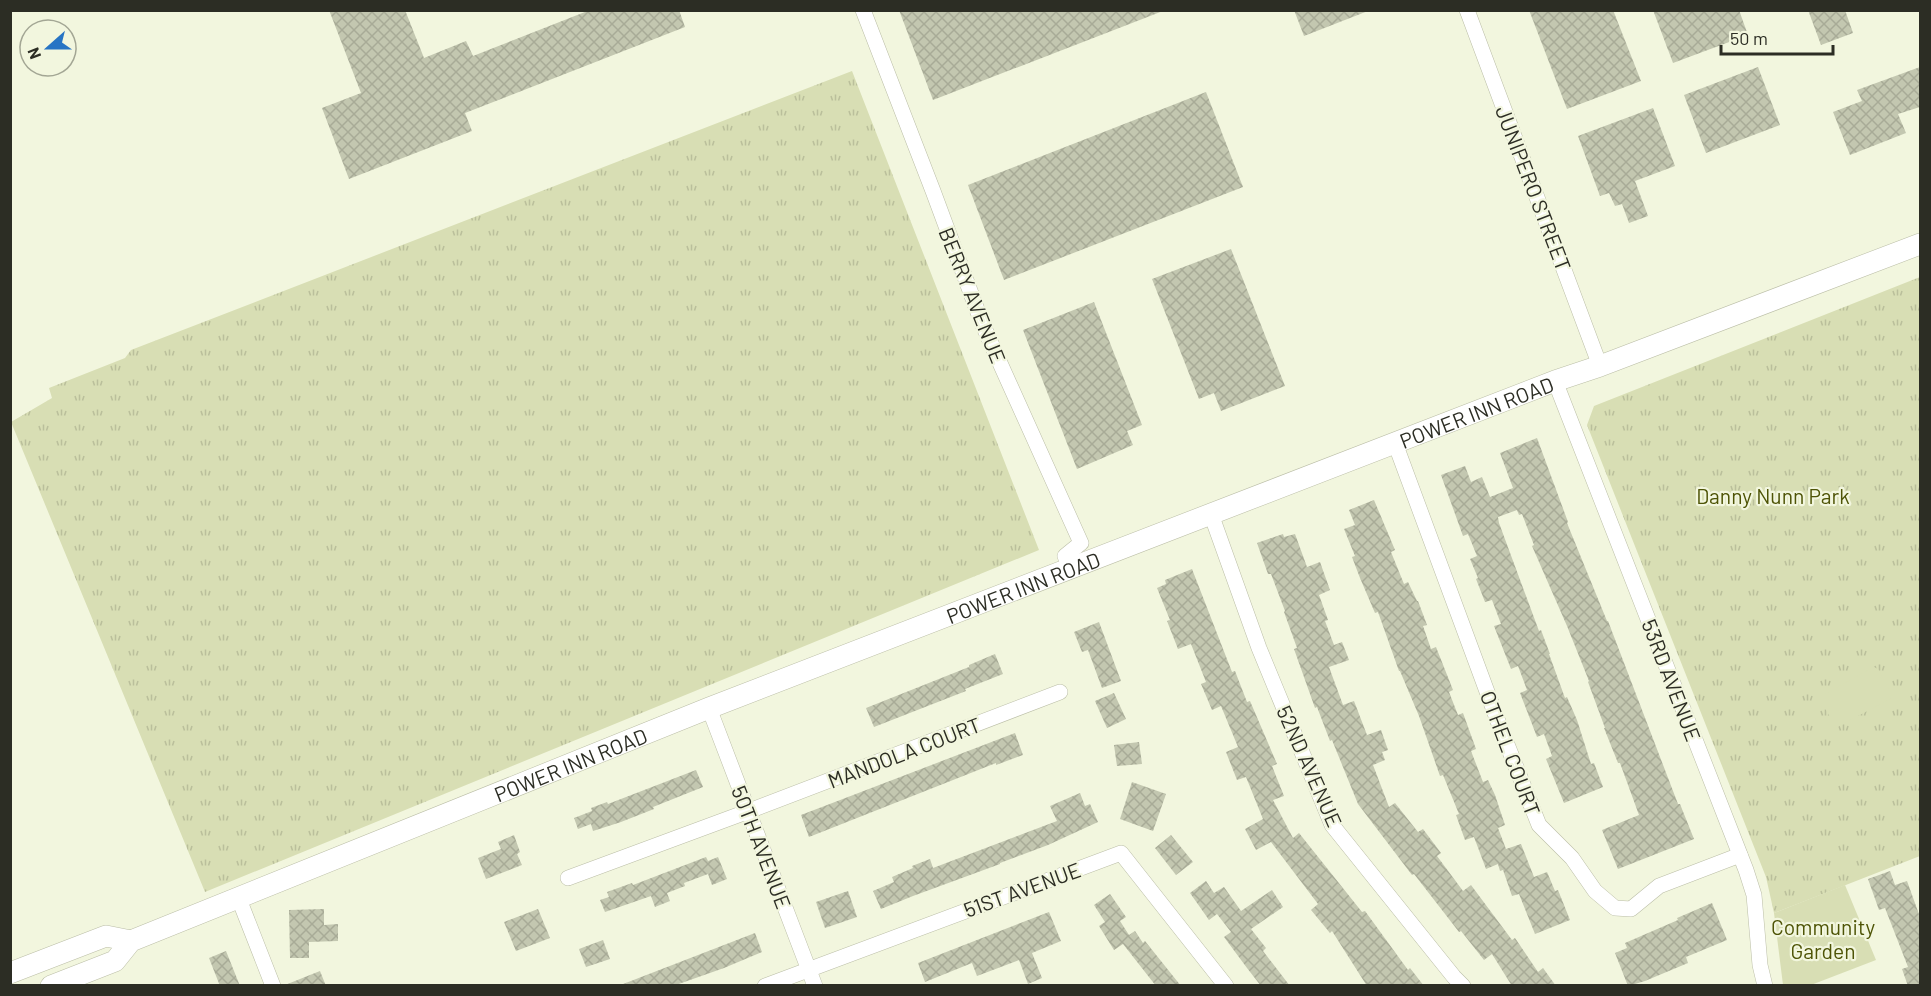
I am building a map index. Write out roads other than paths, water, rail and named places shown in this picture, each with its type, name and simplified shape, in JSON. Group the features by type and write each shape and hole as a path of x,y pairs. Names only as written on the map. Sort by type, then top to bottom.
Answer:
{"main road":[{"name":"POWER INN ROAD","path":"51,986 115,962 131,941 709,708 1555,381 1920,244"},
{"name":"POWER INN ROAD","path":"10,973 106,936 131,941"}],"street":[{"name":"BERRY AVENUE","path":"862,10 982,323 1081,543 1065,556 1070,569"},
{"name":"JUNIPERO STREET","path":"1467,10 1600,366"},
{"name":"53RD AVENUE","path":"1555,381 1754,895 1760,965 1765,986"},
{"name":"OTHEL COURT","path":"1395,443 1498,723 1539,825 1572,858 1595,891 1614,908 1631,909 1659,886 1740,855"},
{"name":"52ND AVENUE","path":"1211,514 1259,648 1332,825 1454,978 1463,986"},
{"name":"MANDOLA COURT","path":"568,878 748,812 1060,692"},
{"name":"50TH AVENUE","path":"709,708 815,986"},
{"name":"51ST AVENUE","path":"765,986 1121,853 1226,986"},
{"path":"239,899 273,986"}],"park label":[{"name":"Danny Nunn Park","path":"1773,495"},
{"name":"Community Garden","path":"1823,938"}]}
